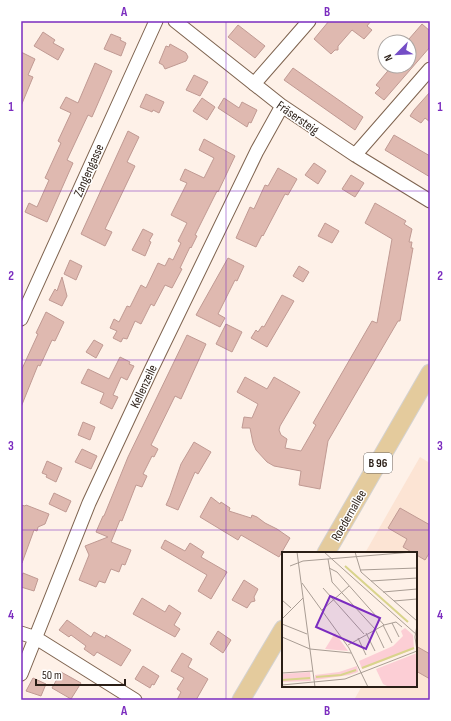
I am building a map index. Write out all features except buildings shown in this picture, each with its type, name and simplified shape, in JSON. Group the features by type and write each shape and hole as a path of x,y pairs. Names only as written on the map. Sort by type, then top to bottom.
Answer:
{"main road":[{"name":"Roedernallee","path":"327,552 430,373"},
{"path":"241,700 282,630"}],"street":[{"name":"Zangengasse","path":"21,320 156,21"},
{"name":"Fräsersteig","path":"175,21 282,106 355,156 430,201"},
{"path":"254,84 309,21"},
{"path":"355,156 430,69"},
{"name":"Kellenzeile","path":"21,674 89,503 151,370 247,172 282,106"},
{"path":"21,633 36,638 135,700"}],"shaded area":[{"path":"420,457 430,463 430,700 354,700 361,687 417,687 417,552 366,552"}]}
